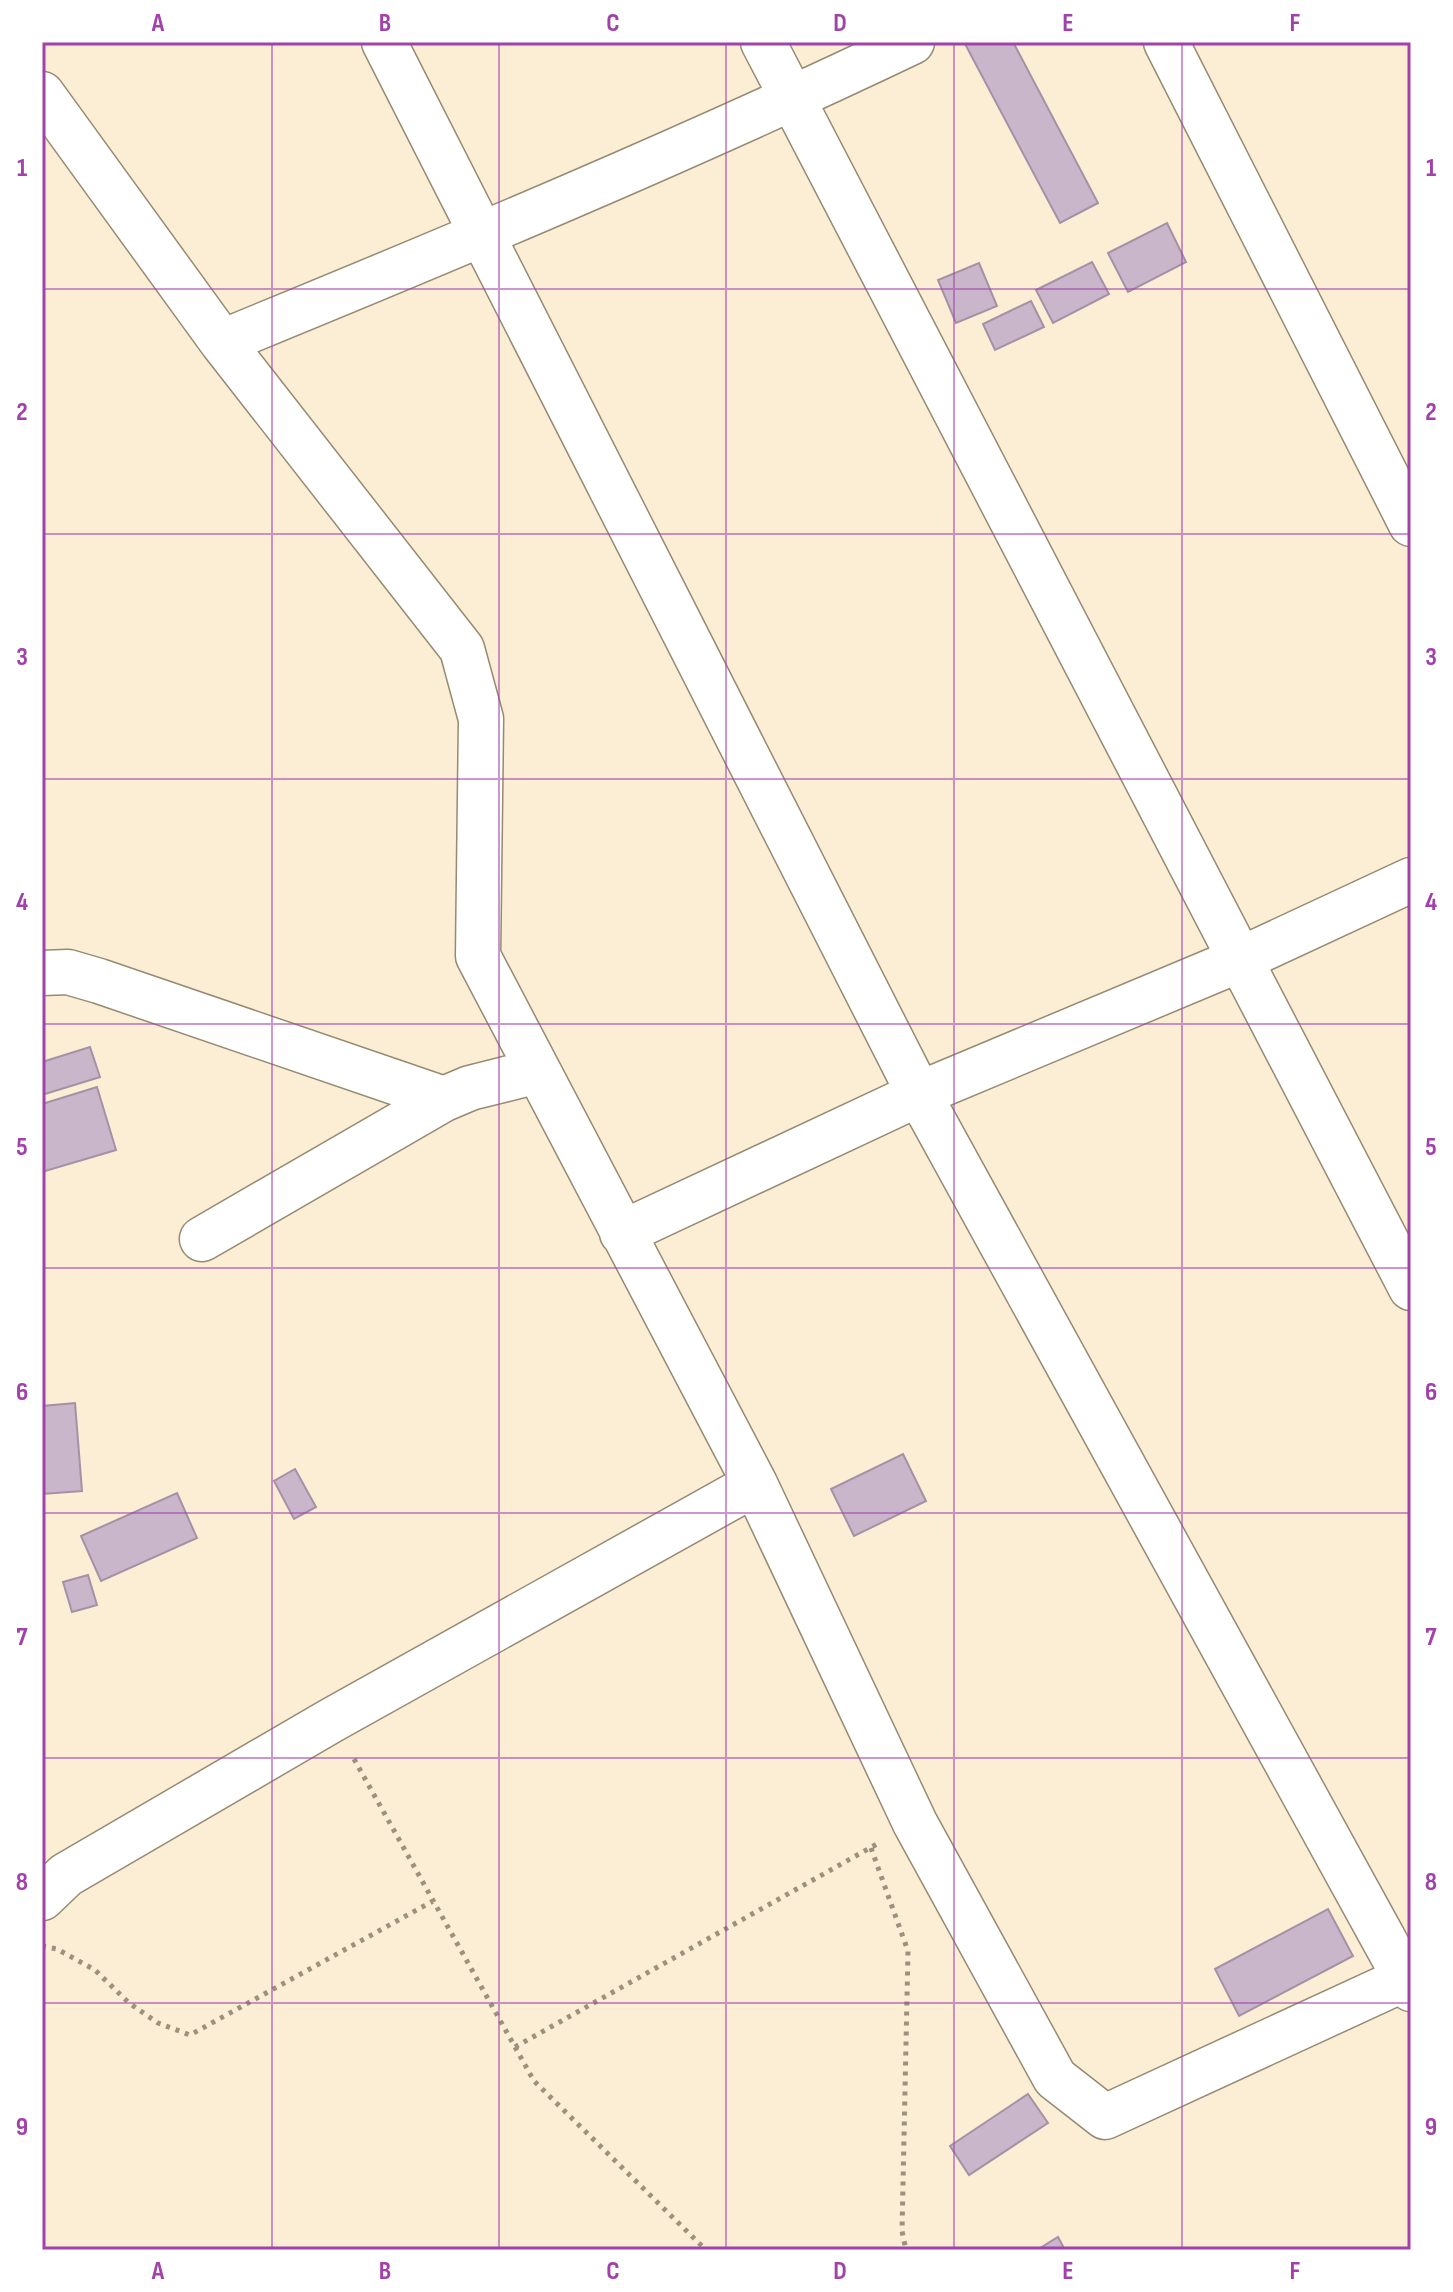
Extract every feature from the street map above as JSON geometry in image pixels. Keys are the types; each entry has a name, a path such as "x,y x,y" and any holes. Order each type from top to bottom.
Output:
{"street":[{"path":"42,94 222,342 462,649 481,719 478,956 755,1484 915,1823 1055,2078 1105,2117 1410,1981 919,1094 384,42"},
{"path":"763,42 1411,1288"},
{"path":"222,342 483,235 793,99 912,42"},
{"path":"1166,42 1411,524"},
{"path":"622,1233 919,1094 1239,960 1411,880"},
{"path":"42,973 68,972 99,981 444,1099"},
{"path":"202,1239 444,1099 470,1088 538,1071"},
{"path":"42,1898 66,1875 332,1720 755,1484"}],"path":[{"path":"332,1720 534,2081 706,2250"},
{"path":"515,2047 915,1823"},
{"path":"871,1848 908,1951 902,2231 906,2250"},
{"path":"42,1946 57,1949 95,1970 129,2003 158,2023 190,2035 433,1901"}],"building":[{"path":"964,42 1013,42 1098,203 1060,223"},
{"path":"1167,223 1186,262 1128,292 1108,253"},
{"path":"1092,262 1109,294 1053,323 1036,290"},
{"path":"979,263 997,306 956,323 938,280"},
{"path":"1031,301 1044,327 995,350 983,324"},
{"path":"90,1047 100,1077 42,1095 42,1062"},
{"path":"97,1087 116,1150 42,1172 42,1104"},
{"path":"75,1403 82,1491 42,1494 42,1406"},
{"path":"903,1454 926,1501 854,1536 831,1489"},
{"path":"295,1469 316,1507 294,1519 274,1481"},
{"path":"177,1493 197,1538 101,1581 81,1536"},
{"path":"88,1575 97,1605 72,1612 63,1582"},
{"path":"1328,1909 1353,1956 1239,2016 1215,1969"},
{"path":"1028,2094 1048,2123 969,2175 950,2146"},
{"path":"1058,2237 1065,2250 1037,2250"}]}
